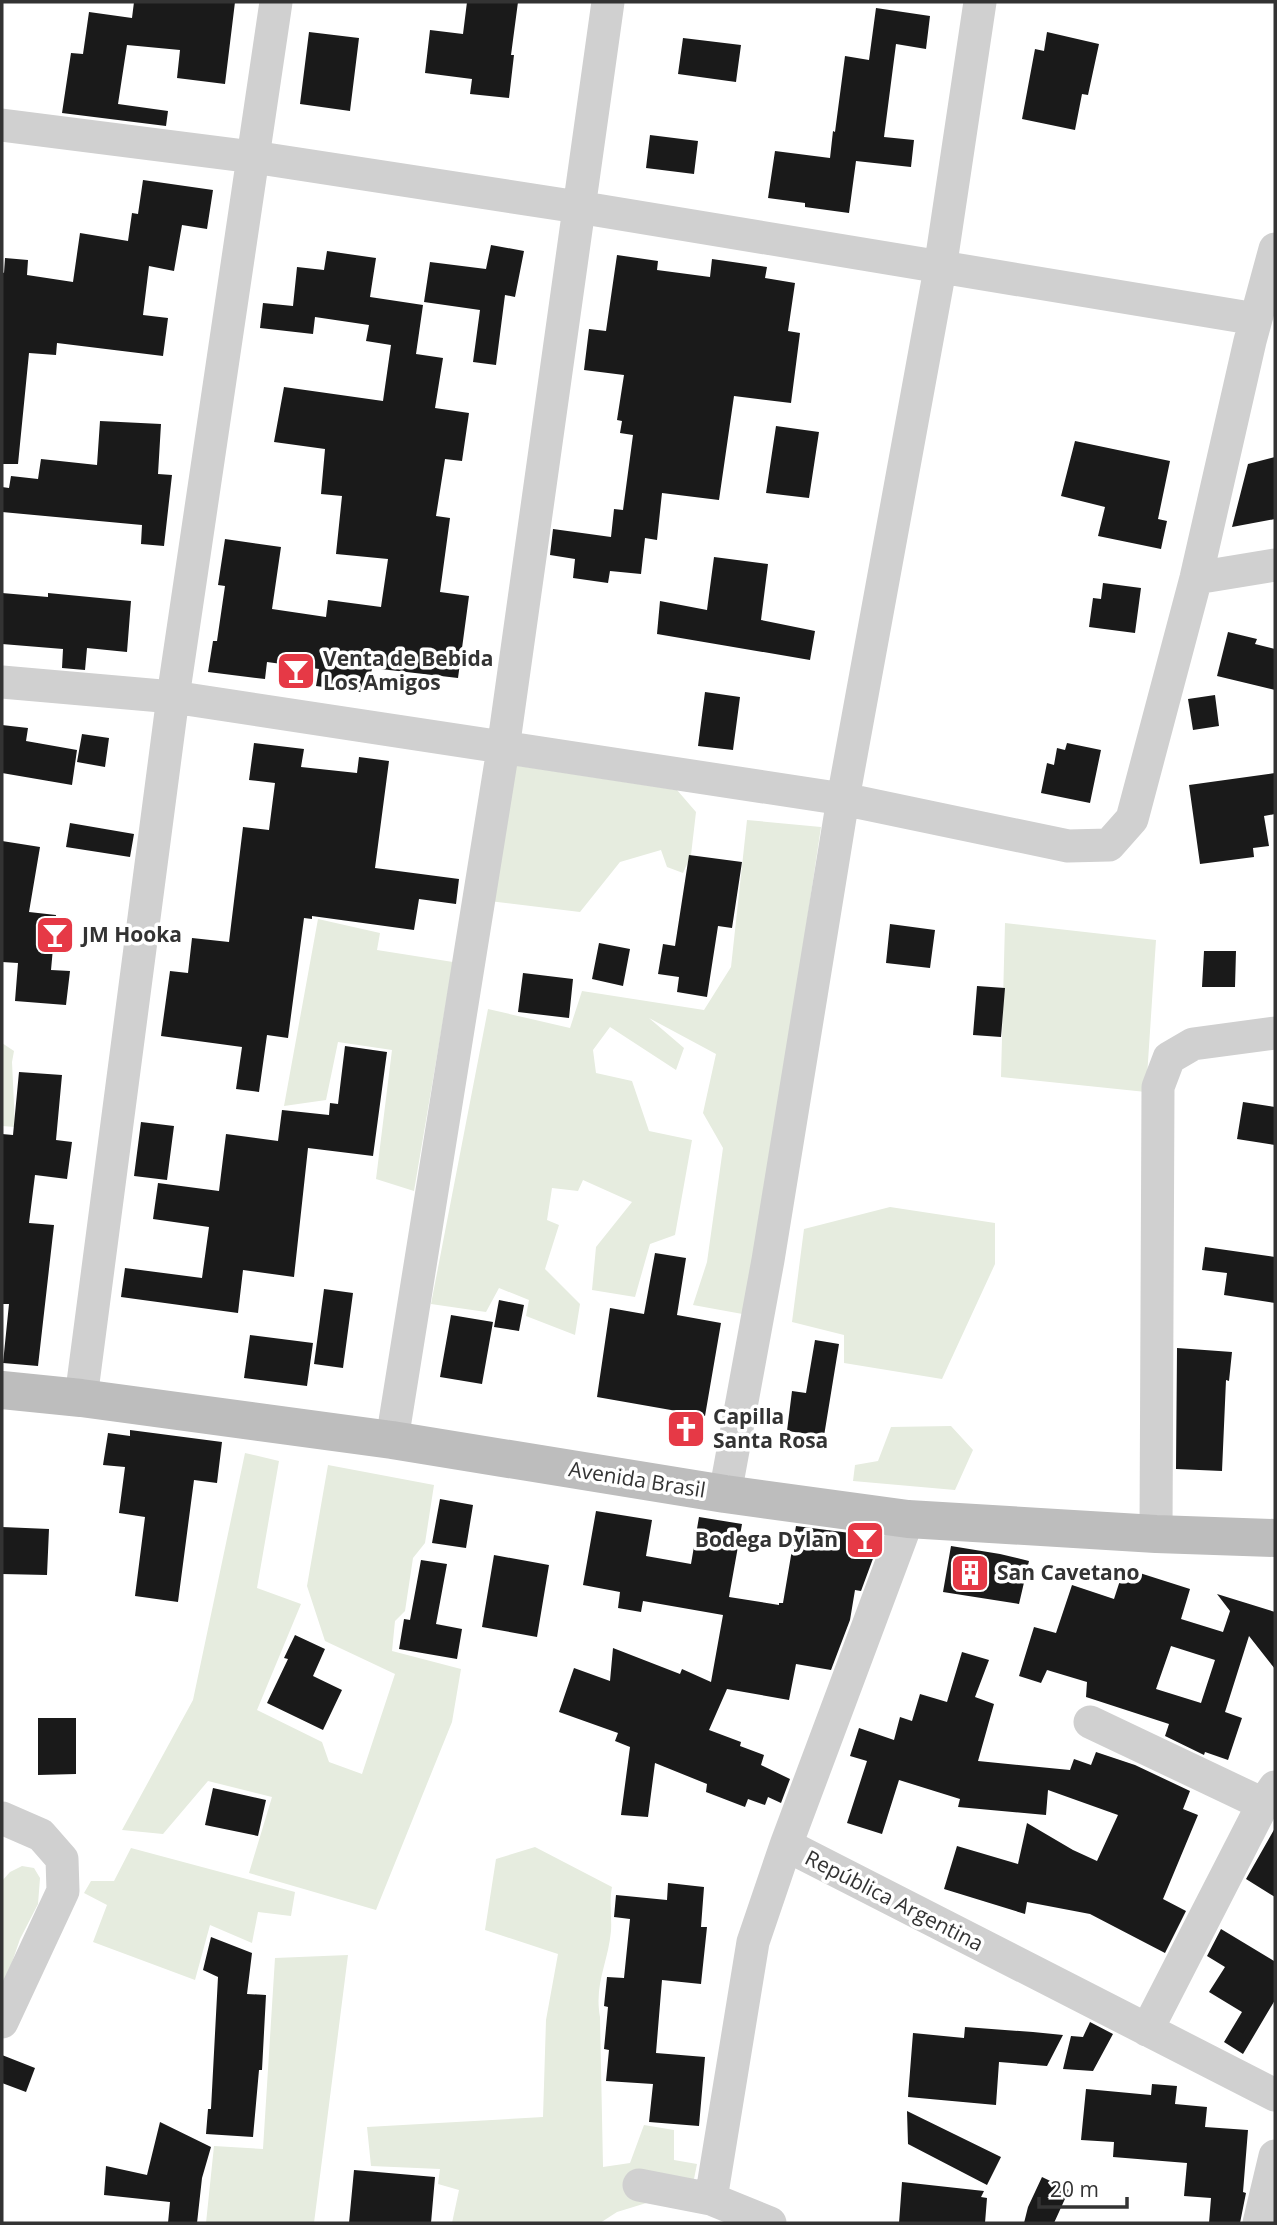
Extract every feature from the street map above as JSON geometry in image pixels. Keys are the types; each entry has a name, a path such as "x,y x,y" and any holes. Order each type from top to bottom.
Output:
{"street":[{"path":"81,1398 173,697 276,2"},
{"path":"392,1440 503,749 608,2"},
{"path":"725,1494 768,1261 843,799 940,269 980,2"},
{"path":"2,125 253,157 578,207 940,269 1256,319"},
{"path":"2,682 173,697 843,799 1068,846 1109,845 1132,819 1196,578 1256,319 1275,249"},
{"path":"1196,578 1275,565"},
{"path":"1156,1534 1158,1087 1169,1058 1193,1044 1275,1032"},
{"name":"Avenida Brasil","path":"2,1390 81,1398 392,1440 725,1494 908,1519 1156,1534 1275,1538"},
{"name":"República Argentina","path":"908,1519 786,1846 1275,2095"},
{"path":"1090,1723 1269,1796 1147,2030"},
{"path":"2,1818 41,1835 62,1859 63,1880 63,1891 2,2022"},
{"path":"711,2199 753,1942 786,1846"},
{"path":"1259,2223 1275,2156"},
{"path":"639,2185 711,2199 770,2223"}],"shaded area":[{"path":"506,764 677,790 696,812 691,855 683,873 667,867 661,850 620,862 580,912 489,901"},
{"path":"747,820 821,827 748,1315 693,1305 707,1262 723,1148 703,1113 716,1054 649,1018 684,1048 676,1070 610,1027 593,1050 596,1073 632,1081 649,1131 692,1140 675,1235 650,1244 635,1297 592,1290 596,1247 632,1202 583,1180 578,1191 552,1188 547,1220 559,1225 545,1269 580,1304 575,1335 526,1316 529,1300 499,1288 486,1312 431,1304 488,1009 570,1028 582,991 704,1010 731,967"},
{"path":"318,919 380,933 377,950 453,962 414,1191 376,1179 392,1050 338,1042 326,1100 284,1106"},
{"path":"1005,923 1156,940 1146,1092 1001,1077"},
{"path":"2,1043 14,1051 12,1062 15,1127 2,1126"},
{"path":"890,1207 995,1223 995,1264 942,1379 844,1363 844,1335 792,1322 804,1229"},
{"path":"951,1426 973,1450 955,1490 853,1481 855,1465 878,1461 891,1427"},
{"path":"245,1453 279,1461 257,1588 301,1604 257,1710 322,1742 329,1762 362,1774 395,1674 325,1641 307,1586 328,1465 434,1485 425,1543 413,1558 405,1611 395,1621 392,1651 461,1669 452,1722 376,1910 249,1873 272,1797 208,1781 163,1834 122,1830 193,1700"},
{"path":"535,1847 612,1887 611,1931 599,1994 603,2167 630,2163 644,2125 674,2130 674,2160 697,2164 692,2189 617,2212 600,2223 452,2223 459,2190 438,2184 440,2169 371,2166 367,2127 543,2117 546,2020 558,1954 485,1930 496,1859"},
{"path":"131,1848 295,1892 291,1916 258,1912 252,1943 210,1925 195,1980 93,1942 107,1905 84,1893 91,1881 114,1881"},
{"path":"22,1866 34,1868 40,1878 38,1904 20,1939 2,1992 2,1881 10,1872"},
{"path":"348,1955 314,2223 206,2223 214,2146 263,2149 275,1958"}],"building":[{"path":"134,2 235,2 225,84 177,78 180,50 127,45 118,104 168,111 166,126 62,113 71,53 83,54 89,12 132,18"},
{"path":"467,2 518,2 509,98 470,94 472,79 425,73 430,30 463,34"},
{"path":"876,8 930,16 926,49 896,44 884,137 914,140 911,167 856,161 849,213 805,207 805,203 768,198 775,151 830,158 845,56 869,60"},
{"path":"309,32 359,38 350,111 300,104"},
{"path":"1047,32 1099,44 1088,95 1082,94 1075,130 1022,119 1035,49 1044,51"},
{"path":"683,38 741,45 736,82 678,74"},
{"path":"650,135 698,141 694,174 646,168"},
{"path":"143,180 213,190 207,229 182,225 174,271 149,266 143,315 168,318 163,356 57,343 56,355 29,353 18,464 2,464 2,272 4,273 5,258 28,260 27,275 73,282 80,233 128,241 132,213 138,214"},
{"path":"491,245 524,251 515,297 505,295 496,365 473,362 480,310 424,302 430,262 486,269"},
{"path":"327,251 376,258 370,297 423,305 416,354 443,358 435,408 469,413 462,461 445,459 436,516 450,518 440,592 469,596 458,678 372,668 368,693 316,686 319,669 267,662 265,679 208,672 213,641 217,641 225,586 218,585 225,539 281,547 272,609 326,617 328,600 381,607 388,559 336,554 342,496 321,494 325,449 274,442 284,387 383,401 391,345 366,341 369,325 315,317 313,334 260,328 263,303 293,306 297,267 324,270"},
{"path":"617,255 658,261 657,270 710,277 712,259 767,267 765,278 795,283 788,331 800,333 791,403 734,396 719,500 662,493 657,540 645,538 641,574 610,571 608,583 573,578 575,559 550,555 553,529 611,537 614,509 623,510 633,435 620,433 622,421 617,420 624,375 584,370 589,329 606,331"},
{"path":"100,421 161,424 158,474 172,475 164,546 141,544 142,525 2,512 2,487 9,488 11,476 38,479 41,459 97,465"},
{"path":"776,426 819,432 809,498 766,493"},
{"path":"1075,441 1170,461 1158,519 1167,521 1161,549 1098,536 1105,507 1061,496"},
{"path":"1275,457 1275,519 1232,527 1248,464"},
{"path":"714,557 768,564 761,620 815,631 810,660 657,634 660,601 707,610"},
{"path":"1103,583 1141,588 1135,633 1089,627 1093,598 1101,599"},
{"path":"2,593 48,597 48,593 131,601 127,652 87,648 85,670 62,668 63,649 2,644"},
{"path":"1228,632 1257,639 1255,644 1275,649 1275,690 1217,676"},
{"path":"705,692 740,697 733,750 698,746"},
{"path":"1215,695 1219,726 1193,730 1188,699"},
{"path":"2,725 28,728 26,741 77,750 72,785 2,773"},
{"path":"82,734 109,738 105,767 77,762"},
{"path":"254,743 304,749 301,767 357,773 359,757 389,761 375,868 459,879 456,904 419,899 414,930 312,916 312,919 304,918 288,1038 267,1035 259,1092 236,1089 242,1047 161,1036 170,971 188,973 192,938 229,942 243,827 269,830 275,783 249,780"},
{"path":"1067,743 1101,750 1090,803 1041,793 1047,763 1054,765 1057,748 1065,750"},
{"path":"1275,773 1275,814 1264,816 1269,846 1253,848 1254,857 1200,864 1189,785"},
{"path":"70,823 134,834 130,857 66,847"},
{"path":"2,841 40,847 29,912 56,915 51,970 70,971 66,1005 15,1001 18,963 2,962"},
{"path":"689,855 742,862 732,928 718,926 707,997 677,992 679,977 658,974 663,944 675,946"},
{"path":"890,924 935,930 930,968 886,963"},
{"path":"599,943 630,949 623,986 592,979"},
{"path":"1204,951 1236,951 1235,987 1202,987"},
{"path":"523,973 573,979 569,1018 518,1012"},
{"path":"977,986 1005,988 1001,1037 973,1035"},
{"path":"345,1046 387,1052 373,1156 308,1148 294,1277 243,1270 238,1313 121,1297 125,1268 202,1278 209,1227 153,1219 158,1183 219,1191 226,1134 278,1141 282,1110 329,1115 330,1103 338,1104"},
{"path":"19,1072 62,1075 56,1140 72,1142 67,1179 35,1175 29,1223 54,1225 38,1366 3,1363 9,1304 2,1304 2,1134 13,1135"},
{"path":"1243,1102 1275,1107 1275,1145 1237,1139"},
{"path":"141,1122 174,1126 167,1180 134,1176"},
{"path":"1205,1247 1275,1257 1275,1303 1224,1295 1227,1273 1202,1270"},
{"path":"655,1253 686,1258 677,1315 721,1323 705,1416 597,1397 610,1308 644,1314"},
{"path":"324,1289 353,1293 343,1368 314,1364"},
{"path":"499,1300 524,1305 519,1331 494,1327"},
{"path":"451,1315 493,1322 482,1384 440,1377"},
{"path":"250,1335 313,1343 307,1386 244,1378"},
{"path":"815,1340 839,1344 824,1436 787,1431 792,1391 806,1393"},
{"path":"1177,1348 1232,1352 1229,1381 1226,1380 1222,1471 1176,1469"},
{"path":"130,1430 222,1442 217,1483 194,1480 178,1602 135,1596 145,1517 119,1513 125,1467 103,1465 108,1433 130,1436"},
{"path":"440,1499 473,1505 466,1548 432,1543"},
{"path":"596,1511 652,1520 646,1556 691,1564 699,1517 742,1524 729,1597 779,1605 783,1603 796,1526 881,1537 861,1591 855,1590 850,1620 831,1670 796,1664 789,1700 727,1689 709,1730 741,1742 740,1746 764,1755 761,1765 790,1779 781,1803 768,1797 765,1805 748,1799 745,1807 706,1792 707,1784 655,1763 648,1817 621,1815 630,1747 615,1741 618,1733 559,1712 574,1668 610,1681 613,1648 680,1674 682,1669 711,1682 723,1615 643,1601 641,1612 618,1608 620,1592 583,1585"},
{"path":"2,1527 49,1529 47,1575 2,1574"},
{"name":"San Cavetano","path":"951,1546 1029,1561 1019,1604 943,1592"},
{"path":"494,1555 549,1565 537,1637 482,1627"},
{"path":"421,1560 447,1564 436,1624 462,1629 457,1659 399,1649 404,1619 410,1620"},
{"path":"1124,1568 1190,1589 1181,1619 1223,1632 1230,1611 1217,1594 1275,1612 1275,1669 1249,1636 1225,1712 1242,1718 1228,1760 1205,1752 1204,1755 1165,1736 1169,1724 1086,1697 1087,1682 1047,1670 1041,1683 1019,1676 1034,1627 1056,1633 1072,1585 1114,1599","holes":["1171,1646 1215,1660 1201,1703 1156,1689"]},
{"path":"295,1635 325,1649 313,1676 342,1690 323,1730 267,1703 288,1659 284,1658"},
{"path":"962,1652 989,1660 975,1697 994,1704 978,1761 1070,1770 1074,1759 1091,1765 1096,1752 1135,1765 1190,1791 1183,1809 1198,1815 1163,1899 1186,1911 1165,1953 1090,1914 1027,1902 1025,1914 944,1889 957,1846 1018,1864 1027,1823 1097,1861 1118,1815 1048,1790 1046,1815 958,1807 960,1799 899,1780 882,1834 847,1823 867,1761 850,1756 859,1728 894,1740 900,1717 912,1721 920,1694 947,1702"},
{"path":"38,1718 76,1718 76,1774 38,1775"},
{"path":"213,1788 266,1800 258,1836 205,1825"},
{"path":"1275,1828 1275,1897 1246,1879"},
{"path":"668,1883 704,1887 701,1927 707,1927 701,1984 662,1980 656,2053 705,2057 699,2126 649,2122 653,2084 606,2081 609,2050 604,2049 608,2007 604,2006 607,1977 624,1978 630,1919 614,1917 616,1895 667,1900"},
{"path":"1221,1929 1274,1961 1275,1959 1275,2000 1243,2054 1224,2042 1242,2012 1209,1992 1225,1967 1207,1956"},
{"path":"211,1937 252,1953 247,1994 266,1995 262,2070 259,2070 253,2137 206,2134 208,2109 211,2109 218,1977 203,1970"},
{"path":"1090,2022 1113,2034 1093,2071 1063,2069 1071,2036 1083,2037"},
{"path":"965,2027 1063,2035 1047,2066 999,2062 996,2105 908,2097 913,2033 964,2038"},
{"path":"2,2055 35,2068 26,2092 2,2083"},
{"path":"1152,2084 1177,2086 1175,2104 1207,2107 1205,2127 1248,2130 1243,2192 1246,2193 1240,2223 1209,2223 1211,2198 1184,2196 1187,2163 1113,2157 1114,2142 1081,2140 1086,2089 1151,2095"},
{"path":"907,2111 1001,2157 987,2185 908,2144"},
{"path":"160,2122 211,2147 202,2178 197,2223 168,2223 170,2202 104,2195 106,2166 147,2175"},
{"path":"354,2170 435,2177 431,2223 349,2223"},
{"path":"1042,2177 1069,2190 1054,2223 1024,2223 1028,2207"},
{"path":"902,2182 984,2191 981,2197 987,2198 985,2223 899,2223"}],"place":[{"name":"Venta de Bebida Los Amigos","path":"296,671"},
{"name":"JM Hooka","path":"55,935"},
{"name":"Capilla Santa Rosa","path":"686,1429"},
{"name":"Bodega Dylan","path":"865,1540"},
{"name":"San Cavetano","path":"970,1573"}]}
